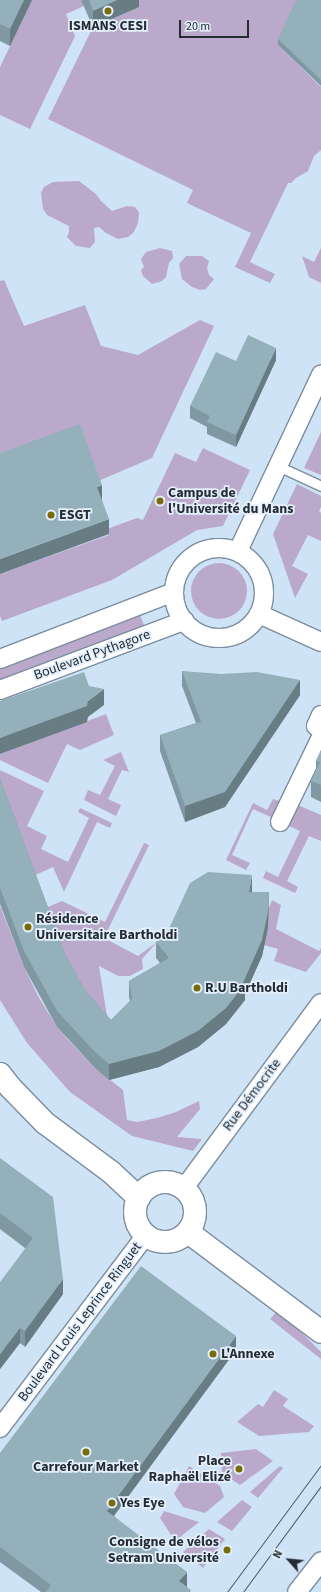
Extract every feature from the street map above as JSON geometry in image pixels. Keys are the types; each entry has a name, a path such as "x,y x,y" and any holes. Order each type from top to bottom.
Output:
{"street":[{"path":"238,551 321,374"},
{"path":"211,548 224,548 238,551 251,560 261,574 264,594 263,607 253,622 244,630 233,636 221,638 203,635 193,630 184,621 176,607 174,592 179,572 192,556 211,548"},
{"name":"Boulevard Pythagore","path":"0,659 174,592"},
{"path":"259,614 321,642"},
{"name":"Boulevard Pythagore","path":"0,690 184,621"},
{"path":"321,716 316,726 321,728"},
{"path":"280,822 321,737"},
{"name":"Rue Démocrite","path":"184,1188 321,1003"},
{"path":"0,1074 10,1087 45,1123 111,1172 139,1198"},
{"path":"163,1182 173,1183 184,1188 194,1203 196,1213 194,1223 188,1232 176,1240 163,1242 154,1240 146,1235 137,1221 136,1205 139,1198 150,1187 163,1182"},
{"path":"188,1232 321,1332"},
{"name":"Boulevard Louis Leprince Ringuet","path":"0,1428 146,1235"},
{"path":"297,1592 321,1561"}],"lane":[{"path":"278,466 321,486"}],"shaded area":[{"path":"32,0 81,0 84,6 66,14 75,36 30,129 0,115 0,67"},
{"path":"136,0 299,0 278,45 321,87 321,150 314,156 308,171 296,178 291,183 288,183 250,262 275,274 270,283 235,267 251,233 187,203 193,190 48,119 93,27 139,7"},
{"path":"79,181 96,194 112,211 127,206 135,207 139,212 138,223 134,232 128,237 118,239 106,233 99,227 94,228 95,242 90,248 76,246 67,237 69,226 47,215 43,209 41,193 44,187 53,182"},
{"path":"160,248 172,251 173,258 169,263 166,277 162,281 152,284 143,276 141,270 144,267 141,259 146,252"},
{"path":"321,248 321,283 309,277 302,256 314,262"},
{"path":"186,256 202,256 209,261 207,268 209,275 214,279 206,289 200,290 192,287 182,279 179,264"},
{"path":"4,280 24,326 85,305 101,346 138,355 200,320 214,326 152,458 96,482 0,469 0,281"},
{"path":"321,432 321,475 304,468"},
{"path":"203,448 250,470 223,526 197,530 112,580 2,621 0,616 0,574 109,535 107,529 137,518 143,520 175,453 196,462"},
{"path":"297,484 321,496 321,507 319,511 321,513 321,541 308,535 292,566 308,574 295,598 273,534"},
{"path":"219,563 230,565 239,571 245,580 247,591 245,602 239,611 230,617 219,619 208,617 199,611 193,602 191,591 193,580 199,571 208,565"},
{"path":"140,615 145,628 0,682 0,667"},
{"path":"106,714 114,735 80,750 67,744 48,783 0,760 0,754"},
{"path":"121,752 129,772 122,770 108,799 121,805 116,816 84,800 88,790 100,795 115,766 103,760"},
{"path":"0,770 44,791 27,826 47,836 41,849 68,862 89,818 78,812 80,808 112,823 110,828 97,822 64,892 53,867 31,877 0,794"},
{"path":"273,799 282,802 273,818 253,809 232,855 250,863 246,870 226,860 253,803 267,810"},
{"path":"298,805 321,815 321,841 309,836 287,881 298,887 295,893 263,878 266,871 278,877 300,831 289,826"},
{"path":"144,843 149,845 104,938 138,956 157,942 142,959 143,969 130,976 118,976 99,966 110,1035 92,1013 43,909 62,901 105,922"},
{"path":"272,900 281,905 276,929 319,951 321,948 321,953 306,972 274,961 278,949 264,945 268,928 269,908"},
{"path":"0,906 24,967 38,996 57,1027 70,1042 94,1067 123,1090 127,1120 137,1122 157,1118 176,1112 199,1101 200,1109 177,1137 202,1139 193,1151 132,1136 70,1092 27,1043 0,1000"},
{"path":"277,1311 288,1319 321,1352 321,1359 270,1319"},
{"path":"274,1390 288,1399 283,1406 314,1426 309,1432 259,1436 237,1422 258,1404 263,1407"},
{"path":"256,1449 273,1461 240,1485 222,1473 221,1453"},
{"path":"189,1466 220,1486 224,1497 205,1513 183,1507 174,1494"},
{"path":"280,1466 283,1468 258,1498 250,1492"},
{"path":"242,1500 252,1507 232,1531 217,1522"},
{"path":"164,1511 199,1522 175,1541 160,1518"},
{"path":"209,1529 225,1539 203,1568 183,1552"}],"building":[{"path":"0,0 24,0 10,29 0,24"},
{"path":"89,0 117,0 93,11"},
{"path":"296,0 321,0 321,80 278,39"},
{"path":"248,335 276,348 236,435 207,422 210,416 190,406 216,352 236,361"},
{"name":"ESGT","path":"80,424 102,485 97,487 109,519 0,559 0,453"},
{"path":"182,671 221,674 257,672 300,680 225,792 185,806 160,735 201,722"},
{"path":"84,672 89,686 104,689 88,701 87,706 0,738 0,701"},
{"path":"321,750 321,785 311,781 320,762 316,761"},
{"path":"0,778 66,956 85,990 111,1020 132,999 129,981 169,958 156,942 167,933 190,883 208,872 252,875 249,892 269,892 268,912 262,940 243,983 245,984 226,1008 198,1031 159,1051 109,1064 94,1051 57,1011 24,951 0,888"},
{"path":"0,1158 53,1197 63,1279 25,1331 20,1328 0,1354 0,1282 33,1238 0,1213"},
{"name":"Carrefour Market","path":"141,1266 236,1336 107,1511 187,1572 179,1581 191,1590 189,1592 46,1592 51,1585 0,1547 0,1453"}],"tram line":[{"path":"227,1592 321,1465"},
{"path":"243,1592 321,1486"}],"place":[{"name":"ISMANS CESI","path":"108,11"},
{"name":"Campus de l'Université du Mans","path":"160,501"},
{"name":"ESGT","path":"51,515"},
{"name":"Résidence Universitaire Bartholdi","path":"28,927"},
{"name":"R.U Bartholdi","path":"197,988"},
{"name":"L'Annexe","path":"213,1354"},
{"name":"Carrefour Market","path":"86,1452"},
{"name":"Place Raphaël Elizé","path":"239,1469"},
{"name":"Yes Eye","path":"112,1503"},
{"name":"Consigne de vélos Setram Université","path":"227,1550"}]}
